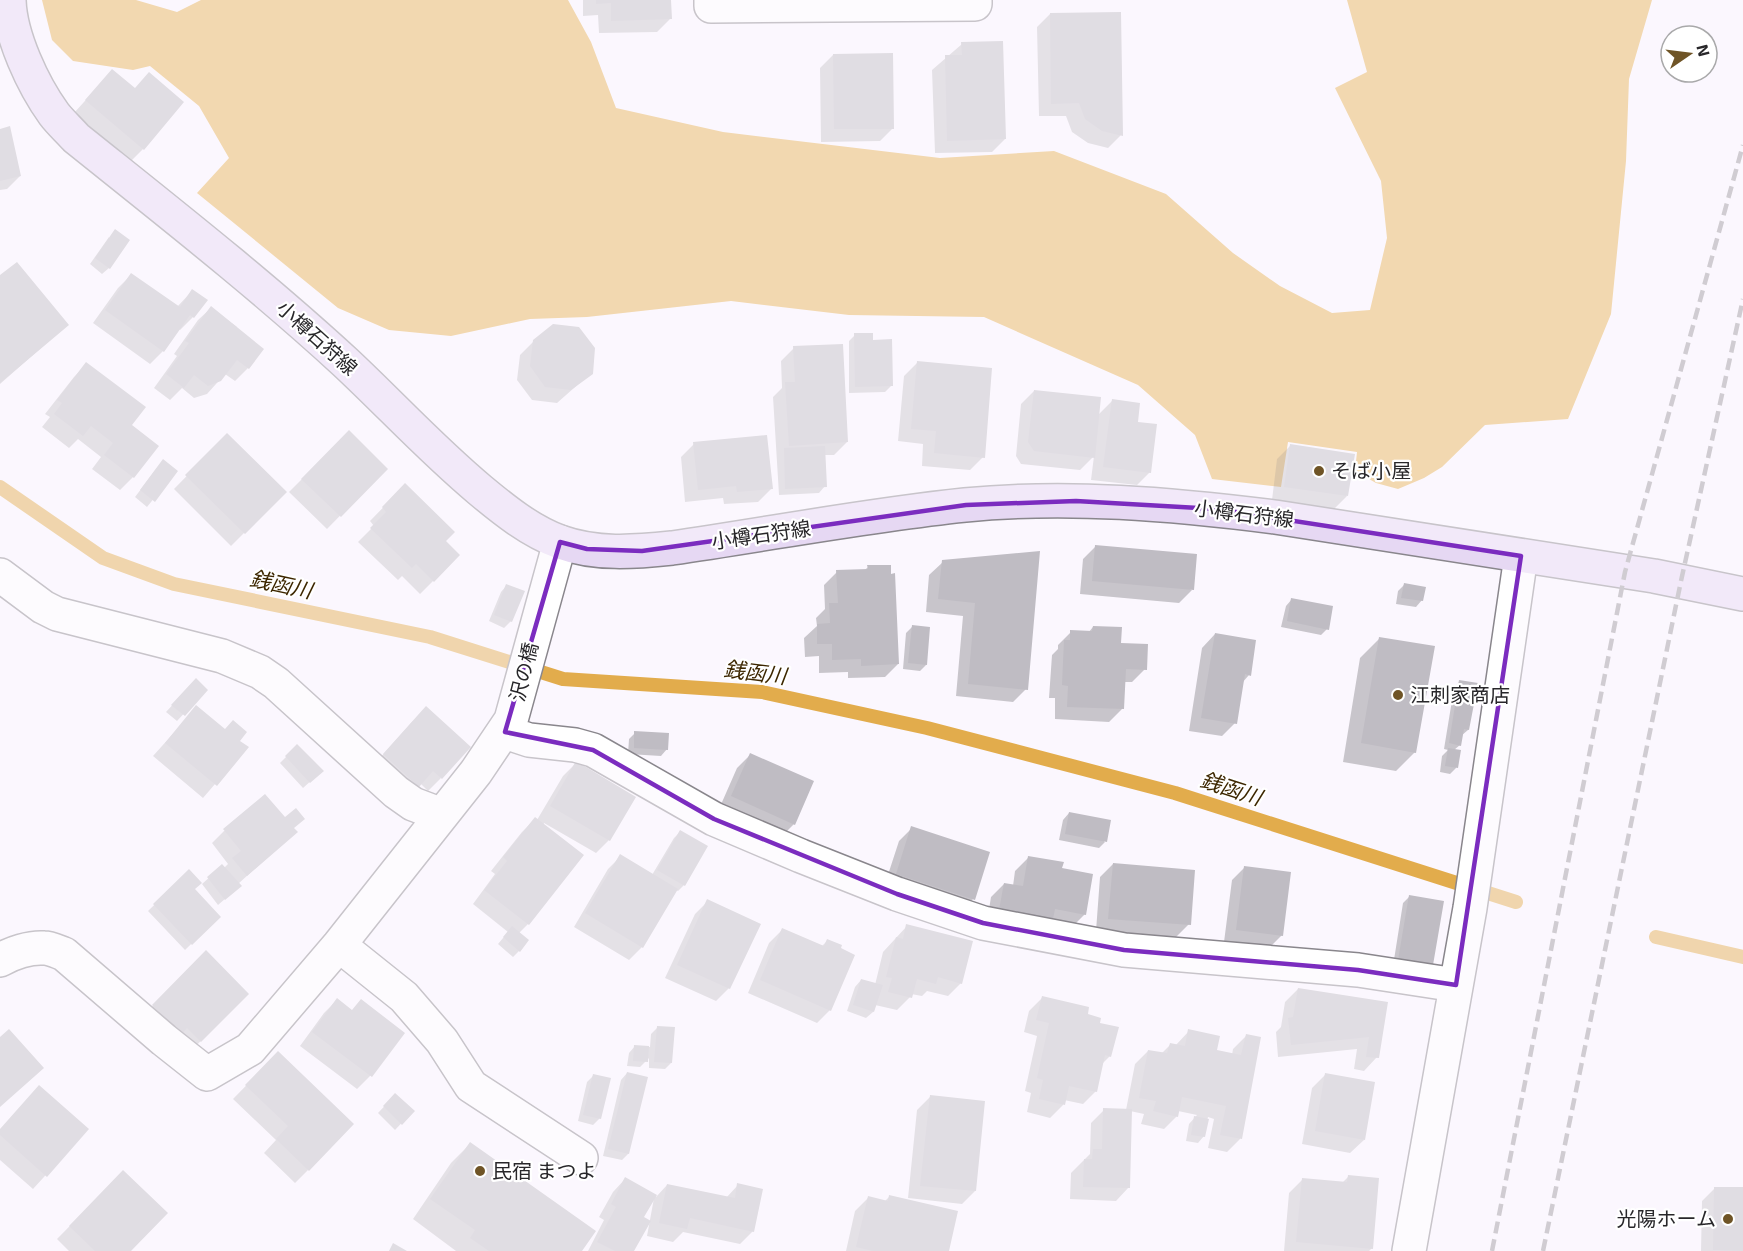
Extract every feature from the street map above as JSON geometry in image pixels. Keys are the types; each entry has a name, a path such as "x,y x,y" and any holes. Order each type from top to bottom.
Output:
{"main road":[{"name":"小樽石狩線","path":"9,0 9,9 20,49 34,81 54,113 76,138 267,292 494,502 530,528 560,542 611,552 652,550 966,505 1076,501 1216,509 1263,515 1645,575 1743,594"}],"street":[{"path":"711,0 711,6 975,4 975,0"},
{"name":"沢の橋","path":"508,726 560,542"},
{"path":"1409,1251 1470,908 1521,556"},
{"path":"0,575 43,607 57,614 222,656 260,672 276,683 396,792 412,804 442,815"},
{"path":"0,960 19,952 45,948 64,954 207,1074 250,1049 339,945 442,815 508,726 529,740 575,745 593,750 714,819 897,894 983,923 1124,950 1358,970 1456,985"},
{"path":"339,945 404,997 442,1041 471,1086 580,1158"}],"highlighted area":[{"path":"1076,501 1216,509 1521,556 1456,985 1358,970 1124,950 983,923 897,894 714,819 593,750 505,732 560,542 587,549 642,551 966,505"}],"shaded area":[{"path":"42,0 136,0 177,12 201,0 568,0 591,42 616,108 723,132 940,158 1054,151 1166,194 1233,253 1280,286 1332,313 1370,310 1387,238 1381,181 1335,88 1367,72 1347,0 1652,0 1629,79 1626,161 1611,314 1568,419 1485,425 1442,467 1398,489 1376,483 1355,471 1357,452 1288,442 1281,487 1212,479 1195,435 1138,385 984,317 849,315 731,301 587,317 530,319 451,336 389,330 338,308 197,193 229,158 199,106 150,66 133,70 73,61 52,40"}],"building":[{"path":"596,0 671,0 672,19 611,21 611,3 596,4"},
{"path":"1121,12 1123,136 1102,131 1085,119 1079,103 1051,104 1050,13"},
{"path":"1003,41 1006,139 947,141 945,55 962,55 961,42"},
{"path":"893,53 894,129 834,129 833,54"},
{"path":"112,69 135,88 149,72 184,102 144,150 85,100"},
{"path":"10,126 21,176 0,181 0,129"},
{"path":"115,229 130,240 110,269 95,258"},
{"path":"17,262 69,325 0,383 0,275"},
{"path":"131,273 180,307 192,289 208,300 194,318 190,315 164,352 105,310"},
{"path":"211,306 264,349 249,369 237,360 221,381 208,386 194,375 184,388 166,374 189,343 185,341"},
{"path":"553,324 579,327 595,348 593,374 571,390 545,387 530,366 533,340"},
{"path":"854,333 873,333 873,340 892,339 893,386 855,387"},
{"path":"843,344 848,442 789,446 785,382 795,382 793,346"},
{"path":"917,361 992,368 985,458 934,453 936,431 911,429"},
{"path":"86,362 146,407 132,425 159,446 134,478 104,455 113,443 91,426 83,436 54,414 62,403 57,400"},
{"path":"1034,390 1101,397 1095,458 1034,451 1028,442"},
{"path":"1112,399 1140,403 1138,422 1157,424 1151,473 1103,467"},
{"path":"349,430 388,469 341,517 301,479"},
{"path":"227,433 287,492 245,534 185,475"},
{"path":"767,435 773,489 737,492 736,486 698,490 693,442"},
{"name":"そば小屋","path":"1290,444 1355,454 1348,496 1284,487"},
{"path":"825,446 827,487 785,489 784,448"},
{"path":"163,459 178,471 155,502 140,490"},
{"path":"405,483 455,532 446,541 460,555 434,582 416,564 412,568 370,528 386,512 382,507"},
{"path":"1095,545 1197,554 1194,590 1092,581"},
{"path":"1040,551 1028,690 968,684 975,603 938,599 942,560"},
{"path":"867,565 891,565 891,574 895,573 899,664 861,666 861,659 832,660 832,644 817,644 817,624 830,623 829,603 838,603 836,570 868,569"},
{"path":"1404,583 1426,587 1423,601 1401,598"},
{"path":"506,584 525,591 512,622 494,615"},
{"path":"1291,598 1333,606 1329,630 1287,621"},
{"path":"912,625 930,627 927,665 908,663"},
{"path":"1093,626 1122,627 1121,643 1148,644 1147,670 1126,669 1124,709 1067,707 1068,686 1062,685 1064,640 1070,640 1070,630 1092,631"},
{"path":"1215,633 1256,640 1251,676 1245,674 1237,724 1201,718"},
{"name":"江刺家商店","path":"1379,637 1435,646 1416,753 1361,743"},
{"path":"196,678 208,690 185,716 171,705"},
{"path":"1459,680 1478,683 1469,730 1464,729 1461,746 1449,743"},
{"path":"196,705 225,729 233,720 247,732 240,741 249,747 217,786 165,743"},
{"path":"426,706 471,747 442,779 433,771 419,787 383,754"},
{"path":"634,731 669,733 668,750 634,748"},
{"path":"297,744 324,771 310,783 285,756"},
{"path":"1448,748 1461,750 1458,768 1445,766"},
{"path":"750,753 814,781 795,825 731,796"},
{"path":"576,761 636,797 610,841 550,806"},
{"path":"265,794 285,817 296,808 305,819 294,828 298,832 247,876 232,858 241,851 223,829"},
{"path":"1069,812 1111,820 1107,842 1065,834"},
{"path":"535,817 584,855 529,925 484,890 507,861 503,857"},
{"path":"911,826 990,852 975,900 896,874"},
{"path":"680,830 708,846 685,886 657,870"},
{"path":"620,854 678,889 643,948 585,913"},
{"path":"1028,856 1064,862 1062,868 1093,874 1086,915 1055,909 1053,919 999,910 1004,883 1023,886"},
{"path":"1113,863 1195,870 1191,925 1108,919"},
{"path":"222,864 242,886 225,900 207,877"},
{"path":"1244,866 1291,872 1283,936 1236,930"},
{"path":"189,869 202,883 195,889 221,917 192,945 153,904"},
{"path":"1409,895 1444,901 1433,965 1398,960"},
{"path":"707,899 761,924 730,989 677,965"},
{"path":"906,924 973,941 962,984 938,977 936,984 917,979 912,998 888,992 892,978 886,977 896,937 903,939"},
{"path":"512,926 529,940 520,952 503,937"},
{"path":"782,928 824,946 827,939 842,945 841,948 855,955 831,1011 760,980"},
{"path":"206,950 249,994 201,1042 187,1028 181,1035 152,1005"},
{"path":"861,979 883,985 874,1012 853,1005"},
{"path":"1298,988 1388,1002 1379,1058 1366,1057 1369,1037 1291,1045 1288,1018 1293,1017"},
{"path":"1042,996 1089,1007 1088,1014 1101,1018 1100,1023 1119,1027 1111,1057 1105,1055 1097,1092 1069,1086 1065,1105 1039,1099 1043,1080 1037,1078 1049,1023 1036,1020"},
{"path":"337,998 352,1010 361,999 405,1033 372,1077 312,1032"},
{"path":"657,1026 675,1027 672,1063 654,1062"},
{"path":"9,1029 44,1068 0,1107 0,1037"},
{"path":"1188,1029 1220,1036 1217,1050 1241,1055 1246,1034 1261,1037 1242,1139 1220,1135 1226,1106 1182,1097 1178,1117 1153,1111 1156,1101 1139,1098 1148,1050 1167,1053 1170,1043 1185,1046"},
{"path":"634,1045 649,1046 648,1062 633,1061"},
{"path":"278,1051 354,1124 309,1171 276,1139 288,1126 245,1085"},
{"path":"627,1072 648,1077 629,1154 608,1149"},
{"path":"1325,1073 1375,1082 1365,1140 1315,1131"},
{"path":"593,1074 611,1078 601,1119 583,1115"},
{"path":"39,1085 89,1129 47,1177 0,1135 0,1129"},
{"path":"395,1093 415,1111 402,1125 383,1106"},
{"path":"930,1095 985,1101 976,1191 920,1186"},
{"path":"1103,1108 1132,1109 1130,1188 1083,1187 1084,1159 1092,1159 1093,1149 1102,1149"},
{"path":"1194,1116 1209,1119 1205,1137 1191,1135"},
{"name":"民宿 まつよ","path":"470,1142 596,1231 582,1251 489,1251 470,1238 475,1230 430,1199"},
{"path":"123,1170 168,1213 131,1251 95,1251 69,1226"},
{"path":"1348,1175 1379,1178 1373,1249 1296,1242 1302,1178 1347,1182"},
{"path":"625,1177 657,1195 644,1217 651,1221 634,1251 615,1251 597,1242 616,1207 611,1204"},
{"path":"737,1183 763,1189 754,1232 690,1218 687,1229 659,1223 667,1184 735,1198"},
{"name":"光陽ホーム","path":"1714,1187 1743,1187 1743,1251 1713,1250"},
{"path":"889,1195 958,1211 949,1251 873,1251 856,1247 868,1196 888,1201"},
{"path":"393,1243 407,1251 389,1251"}],"waterway":[{"name":"銭函川","path":"0,487 103,558 174,584 430,637 563,679 762,692 927,728 1175,793 1516,902"},
{"name":"銭函川","path":"1656,937 1743,957"}],"railway":[{"path":"1492,1251 1625,572 1743,145"},
{"path":"1543,1251 1681,581 1743,299"}],"place":[{"name":"そば小屋","path":"1319,471"},
{"name":"江刺家商店","path":"1398,695"},
{"name":"民宿 まつよ","path":"480,1171"},
{"name":"光陽ホーム","path":"1728,1219"}]}
